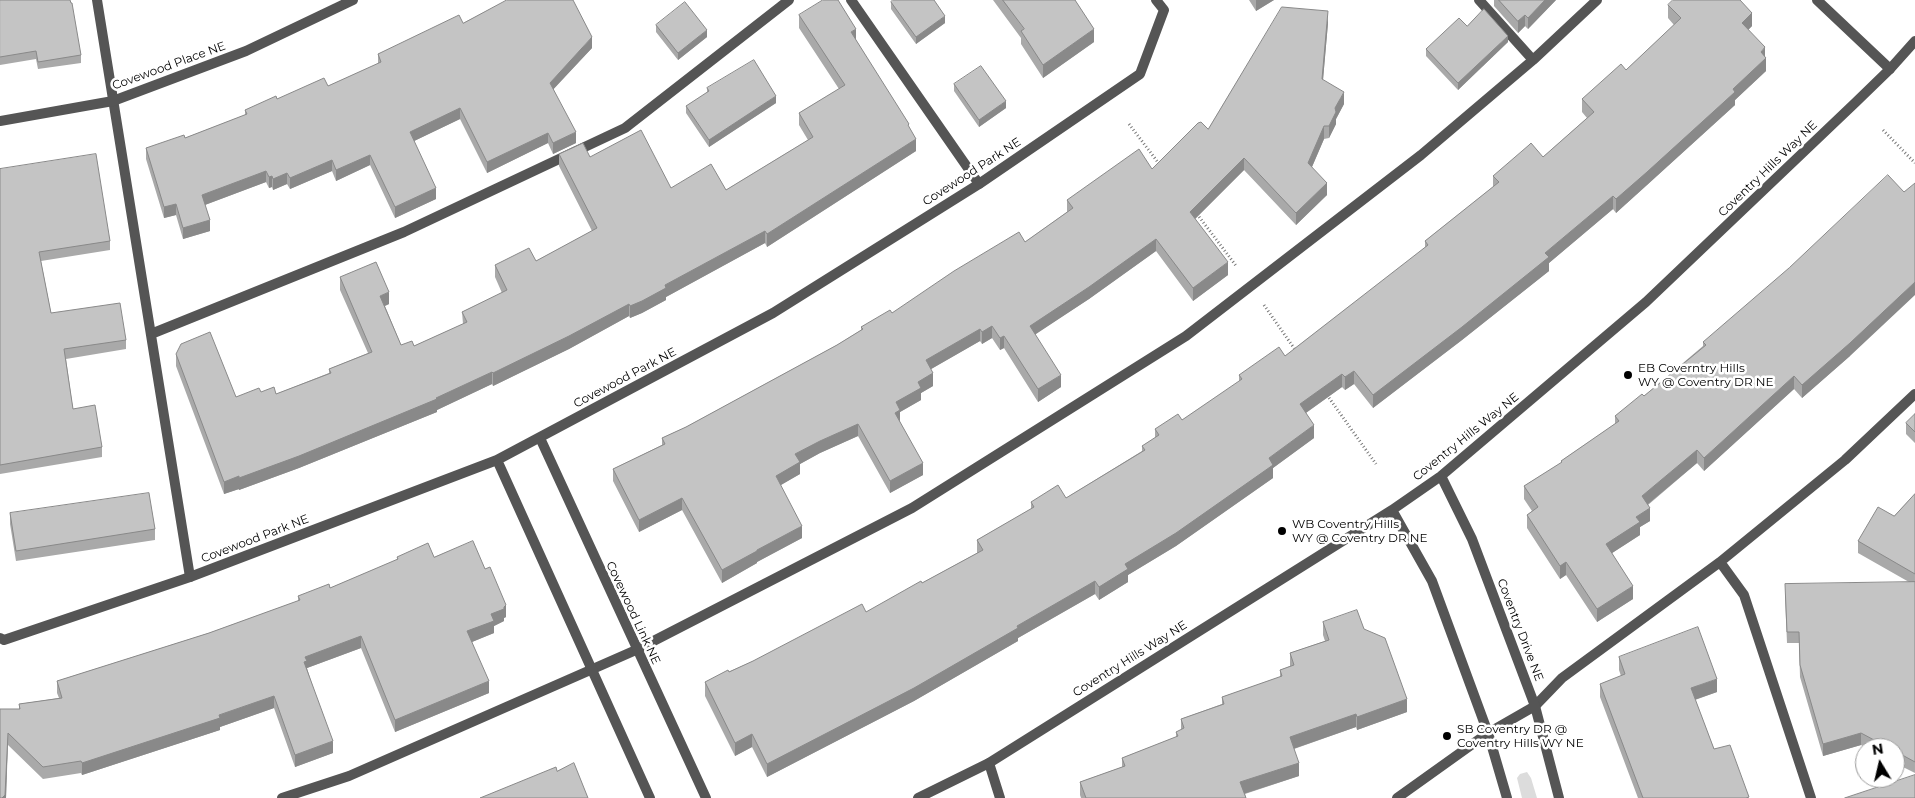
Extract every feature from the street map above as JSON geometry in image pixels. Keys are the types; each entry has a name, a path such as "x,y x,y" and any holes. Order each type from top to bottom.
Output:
{"street":[{"path":"96,0 190,577"},
{"name":"Covewood Place NE","path":"0,121 113,101 246,51 338,4 354,0"},
{"path":"151,334 404,232 625,128 789,0"},
{"path":"851,0 979,184"},
{"name":"Covewood Park NE","path":"0,638 4,640 190,577 497,460 773,313 979,184 1140,74 1164,10 1156,0"},
{"path":"1479,0 1533,60"},
{"path":"282,798 349,776 636,650 912,508 1186,336 1421,155 1533,60 1597,0"},
{"path":"1817,0 1890,69"},
{"name":"Coventry Hills Way NE","path":"918,798 989,763 1392,510 1441,476 1646,302 1890,69 1915,41"},
{"path":"1398,798 1488,733 1535,706 1562,678 1720,562 1845,460 1915,394"},
{"name":"Covewood Link NE","path":"540,438 636,650 706,798"},
{"path":"497,460 650,798"},
{"name":"Coventry Drive NE","path":"1441,476 1472,539 1535,706 1559,798"},
{"path":"1392,510 1432,581 1488,733 1507,798"},
{"path":"1720,562 1744,595 1811,798"},
{"path":"989,763 1000,798"}],"path":[{"path":"1129,124 1164,170"},
{"path":"1883,130 1915,163"},
{"path":"1193,208 1302,359"},
{"path":"1325,391 1376,464"}],"shaded area":[{"path":"1527,772 1531,778 1537,798 1522,798 1517,778 1520,774"}],"building":[{"path":"0,0 70,0 81,55 38,62 36,51 0,57"},
{"path":"507,0 573,0 592,37 550,83 576,132 553,143 548,133 487,162 460,108 410,132 436,188 395,207 370,155 336,170 332,160 290,178 287,173 273,179 272,176 269,177 266,171 202,195 210,220 183,228 176,204 164,207 146,148 184,135 185,138 247,114 245,110 276,96 277,99 324,78 328,86 381,62 378,54 459,15 463,23"},
{"path":"823,0 838,0 856,29 851,32 909,124 916,139 767,234 765,231 665,285 666,288 642,301 630,306 629,304 569,336 437,399 299,456 224,482 176,354 181,344 210,332 236,397 259,388 261,392 274,387 276,394 331,373 329,369 372,352 340,277 376,262 389,292 380,296 401,345 412,341 414,346 467,322 462,312 507,290 495,265 529,248 536,261 597,228 559,154 583,143 590,157 641,130 671,188 711,164 726,190 813,137 799,113 845,85 799,15"},
{"path":"893,0 934,0 945,16 916,37 891,2"},
{"path":"1003,0 1075,0 1094,29 1043,65 1021,31 1024,29"},
{"path":"1499,0 1545,0 1528,18 1525,15 1518,21"},
{"path":"1673,0 1740,0 1752,13 1742,23 1765,47 1761,52 1766,58 1733,89 1735,92 1647,172 1616,199 1613,196 1545,253 1549,257 1462,327 1373,395 1354,371 1345,377 1342,374 1300,404 1314,425 1269,458 1273,465 1176,533 1125,564 1128,569 1099,587 1095,581 914,688 767,764 752,734 735,743 705,682 728,670 729,672 753,661 862,604 866,612 921,581 922,583 983,550 977,540 1034,507 1031,502 1058,485 1066,498 1145,450 1142,446 1159,435 1155,429 1178,414 1182,420 1242,379 1239,375 1279,347 1285,356 1428,245 1425,241 1499,182 1493,176 1531,143 1543,157 1594,112 1582,99 1621,64 1626,70 1681,18 1668,5"},
{"path":"685,2 707,30 678,53 656,25"},
{"path":"1282,7 1328,11 1322,79 1344,92 1335,108 1336,112 1329,126 1324,126 1308,163 1327,183 1296,213 1244,158 1190,212 1228,262 1193,288 1156,239 1030,326 1061,375 1038,389 1004,336 1000,338 992,326 982,332 980,329 926,360 933,373 918,382 921,388 896,402 900,410 895,413 923,463 890,481 858,424 795,454 800,462 776,476 802,526 722,570 682,498 639,520 613,469 665,444 662,438 686,427 837,345 863,329 861,327 890,310 892,313 954,271 1019,232 1025,242 1073,208 1067,200 1139,149 1152,169 1198,123 1201,122 1208,129"},
{"path":"1484,9 1508,36 1458,83 1426,49 1459,18 1467,26"},
{"path":"754,60 776,96 709,140 686,106 709,91 707,88"},
{"path":"981,66 1006,101 979,120 954,84"},
{"path":"96,154 110,241 39,252 51,313 120,303 126,340 64,349 73,409 95,405 102,447 0,465 0,169"},
{"path":"1888,175 1904,192 1915,183 1915,282 1802,385 1794,376 1704,458 1697,450 1642,496 1650,508 1636,517 1640,522 1606,544 1633,586 1597,609 1566,562 1560,566 1527,515 1538,507 1524,486 1562,462 1619,421 1615,416 1642,394 1644,396 1706,345 1703,342 1789,268"},
{"path":"1915,414 1915,432 1906,423"},
{"path":"149,493 155,529 16,551 10,513"},
{"path":"1915,494 1915,574 1858,541 1878,507 1894,516"},
{"path":"473,541 485,569 490,567 506,605 504,609 491,614 494,621 467,631 489,681 395,720 361,636 305,657 307,661 304,662 333,741 295,755 274,696 219,715 220,718 82,763 81,761 43,767 8,733 5,795 0,798 0,709 20,709 19,704 62,698 57,681 209,633 300,600 298,596 329,584 330,588 398,559 397,557 428,543 434,557"},
{"path":"1915,582 1915,762 1905,756 1905,738 1870,738 1861,733 1823,744 1800,665 1799,632 1787,632 1785,584"},
{"path":"1357,610 1364,629 1385,638 1407,699 1357,717 1356,714 1290,737 1299,763 1240,782 1246,798 1086,798 1080,782 1125,766 1122,758 1178,736 1176,732 1184,728 1181,719 1224,704 1222,697 1282,676 1280,670 1294,665 1290,653 1329,640 1323,622"},
{"path":"1698,627 1717,679 1691,688 1714,749 1730,745 1749,797 1643,798 1600,684 1625,674 1619,657"},
{"path":"574,763 588,798 480,798 556,767 557,771"},
{"path":"1915,775 1915,798 1845,798 1875,788 1905,788 1905,778"}],"place":[{"name":"EB Coverntry Hills WY @ Coventry DR NE","path":"1628,375"},
{"name":"WB Coventry Hills WY @ Coventry DR NE","path":"1282,531"},
{"name":"SB Coventry DR @ Coventry Hills WY NE","path":"1447,736"}]}
